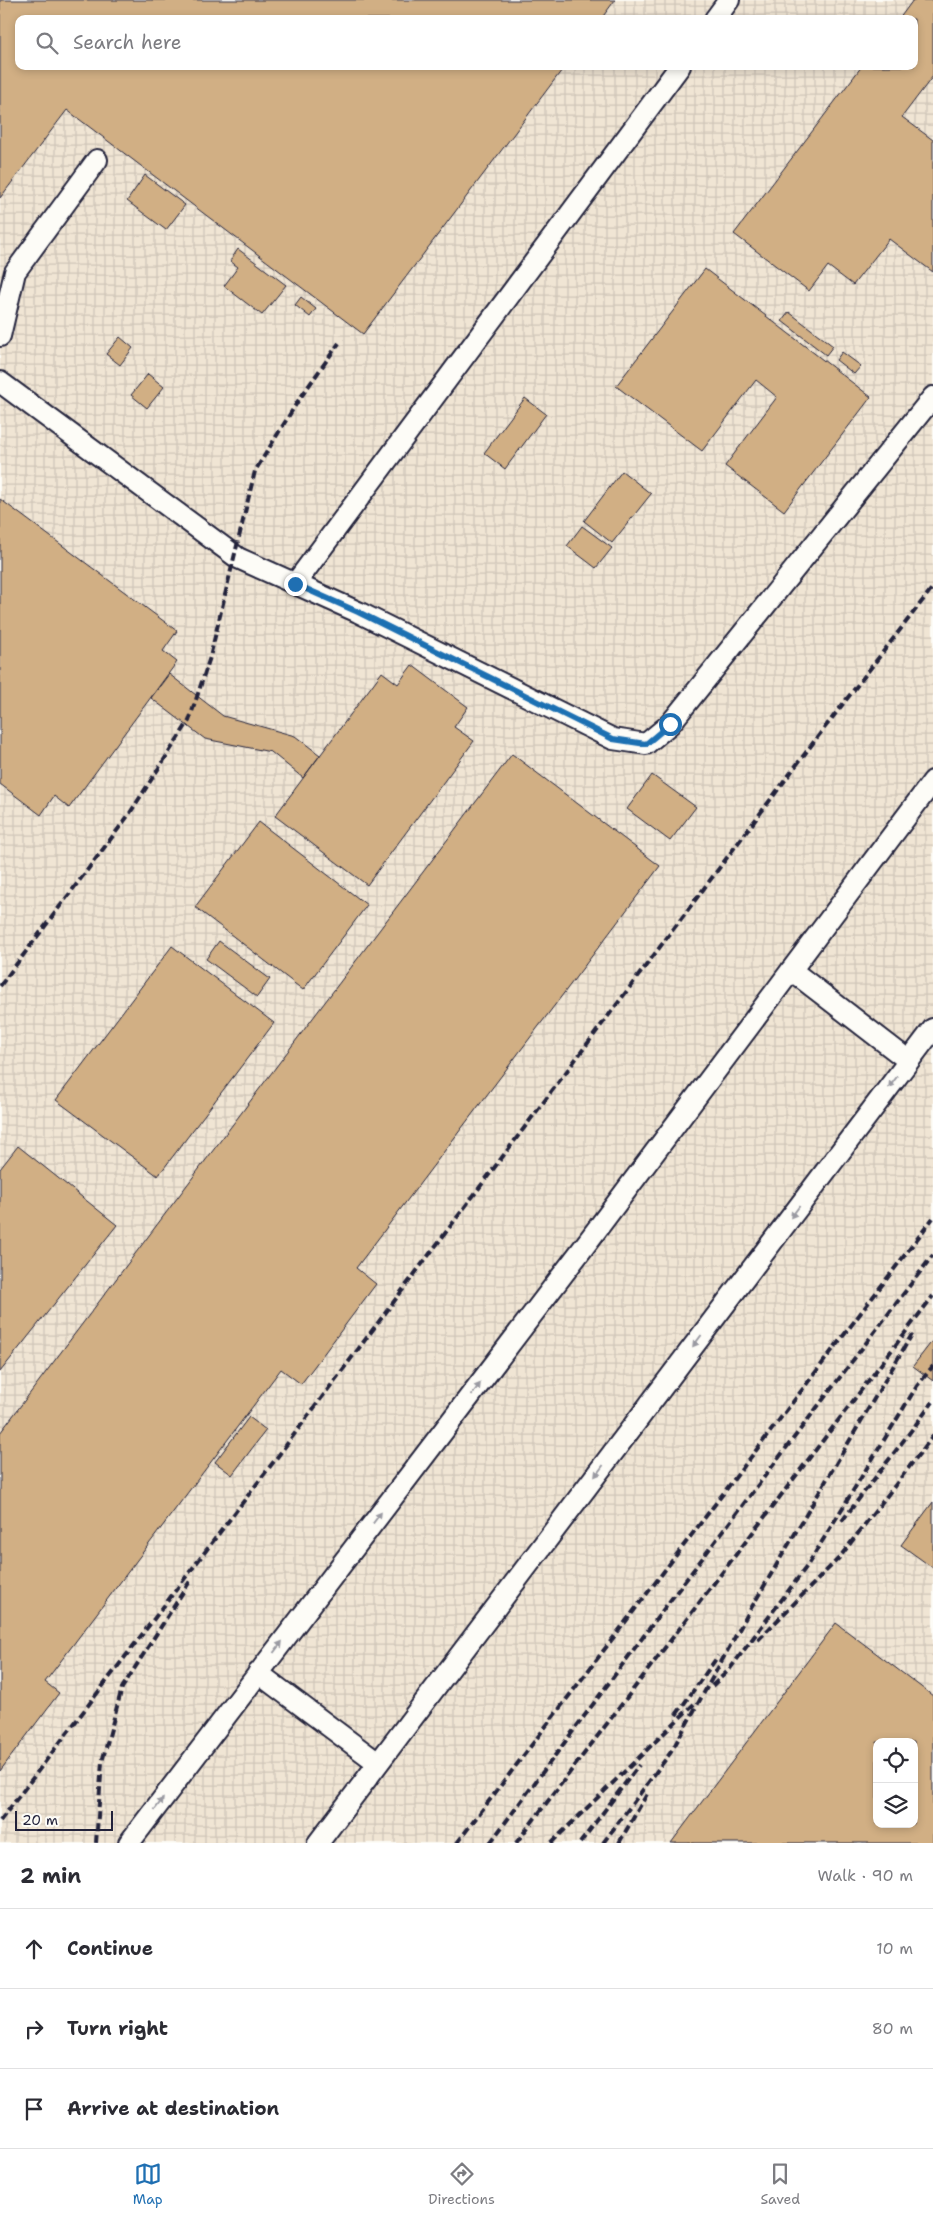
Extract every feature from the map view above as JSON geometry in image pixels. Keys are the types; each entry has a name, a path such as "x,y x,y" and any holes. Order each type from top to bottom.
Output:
{"lane":[{"path":"718,15 729,0"},
{"path":"295,584 677,70"},
{"path":"0,336 15,272 97,160"},
{"path":"0,382 238,558 358,612 613,739 646,744 670,724 933,397"},
{"path":"129,1843 580,1252 933,780"},
{"path":"791,970 909,1061"},
{"path":"318,1843 933,1029"},
{"path":"258,1673 378,1763"}],"shaded area":[{"path":"0,0 933,0 933,1843 0,1843"}],"building":[{"path":"0,0 615,0 604,15 15,15 15,70 562,70 363,334 67,110 0,198"},
{"path":"913,0 933,0 933,76 902,117 933,140 933,272 889,239 853,285 828,266 809,291 734,234 859,70 918,70 918,15 902,15"},
{"path":"145,175 185,205 166,230 127,201"},
{"path":"238,249 286,285 262,315 224,286 238,267 230,261"},
{"path":"705,269 871,397 784,511 725,466 777,397 756,380 702,451 616,386"},
{"path":"301,297 316,309 310,317 295,305"},
{"path":"789,312 833,346 826,355 782,321"},
{"path":"120,337 133,348 120,365 106,354"},
{"path":"842,352 861,366 854,374 836,360"},
{"path":"148,374 164,387 147,408 131,395"},
{"path":"525,398 546,414 505,469 484,453"},
{"path":"622,471 651,494 612,543 584,521"},
{"path":"0,499 177,631 163,651 177,662 69,808 54,796 41,815 0,784"},
{"path":"582,526 612,548 596,568 567,546"},
{"path":"412,665 468,707 454,727 474,741 367,885 275,816 382,672 398,684"},
{"path":"169,674 223,716 295,736 320,755 303,778 271,752 205,739 151,698"},
{"path":"512,754 660,866 356,1268 376,1284 301,1384 281,1369 45,1682 59,1693 0,1771 0,1433"},
{"path":"652,775 696,807 670,841 627,809"},
{"path":"259,822 367,905 303,990 195,907"},
{"path":"219,941 270,979 257,997 206,959"},
{"path":"172,946 274,1023 158,1176 56,1100"},
{"path":"18,1146 117,1225 0,1372 0,1169"},
{"path":"933,1340 933,1381 913,1366"},
{"path":"249,1417 266,1430 232,1475 215,1462"},
{"path":"933,1502 933,1568 901,1545"},
{"path":"836,1623 933,1696 933,1843 671,1843"}],"railway":[{"path":"0,986 128,816 189,721 210,657 255,471 298,401 339,343"},
{"path":"0,1821 278,1456 816,739 933,587"},
{"path":"457,1843 933,1218"},
{"path":"490,1843 666,1606 933,1255"},
{"path":"516,1843 933,1296"},
{"path":"603,1843 671,1752 750,1610 914,1331"},
{"path":"712,1686 729,1670 807,1566 917,1386 933,1366"},
{"path":"842,1521 933,1402"},
{"path":"758,1640 839,1558 933,1436"},
{"path":"96,1843 102,1762 122,1688 190,1581"},
{"path":"676,1715 718,1656"},
{"path":"551,1843 694,1704"},
{"path":"580,1843 639,1765"},
{"path":"619,1843 647,1794"}],"route":[{"path":"295,584 358,612 613,739 646,744 670,724"}]}
